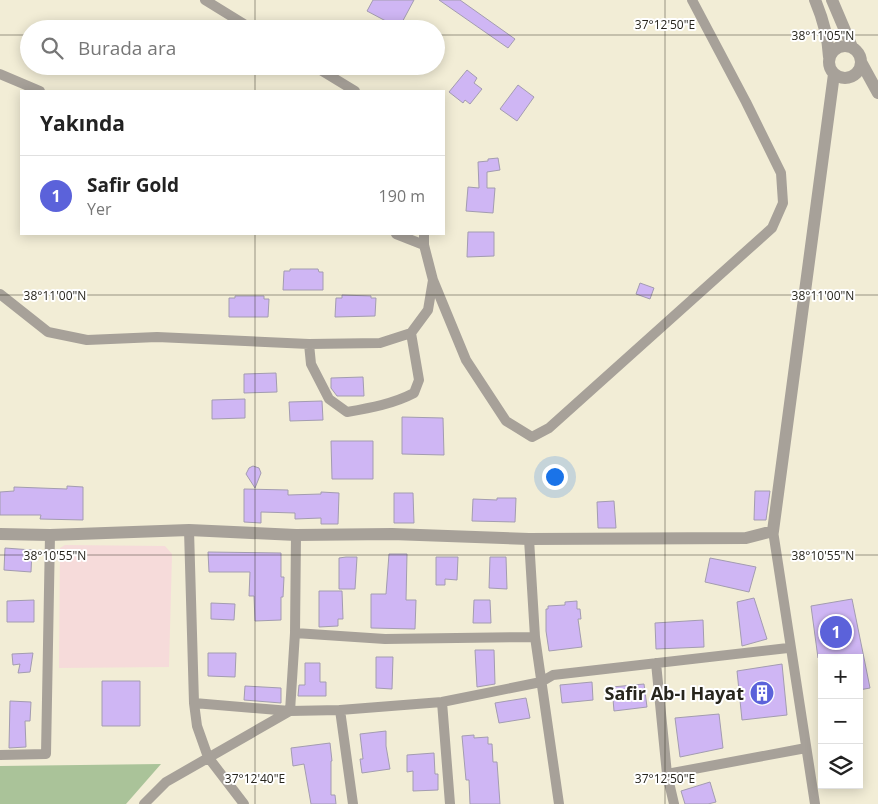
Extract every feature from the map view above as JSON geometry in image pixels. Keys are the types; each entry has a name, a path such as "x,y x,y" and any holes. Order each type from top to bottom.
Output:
{"street":[{"path":"205,0 237,20"},
{"path":"424,235 424,245 433,280 466,360 506,421 532,437 549,428 772,228 783,203 781,172 692,0"},
{"path":"815,0 824,20 828,38 829,66 834,74 844,78 849,77 858,72 861,62"},
{"path":"832,0 852,47 859,53 861,62 878,93"},
{"path":"829,57 836,48 841,46 852,47"},
{"path":"0,74 38,90"},
{"path":"815,804 773,531 834,74"},
{"path":"329,75 353,90"},
{"path":"399,235 424,245"},
{"path":"0,294 48,332 87,340 157,337 309,344 380,343 411,333 428,310 433,280"},
{"path":"309,344 311,364 329,399 347,412 373,408 401,400 414,393 419,380 411,333"},
{"path":"0,534 50,535 189,530 296,535 392,534 530,539 746,538 773,531"},
{"path":"189,530 194,702 197,726 208,757 244,804"},
{"path":"0,755 46,754 50,535"},
{"path":"290,711 295,633 296,535"},
{"path":"530,539 535,637 559,804"},
{"path":"295,633 385,639 535,637"},
{"path":"194,702 290,711 340,710 442,702 541,682 553,675 788,648"},
{"path":"656,663 667,774 674,804"},
{"path":"442,702 450,804"},
{"path":"340,710 353,804"},
{"path":"144,804 166,782 290,711"},
{"path":"667,774 806,748"}],"shaded area":[{"path":"65,545 165,546 172,554 169,667 59,668 60,548"}],"green space":[{"path":"161,764 126,804 0,804 0,766"}],"building":[{"path":"373,0 414,0 403,20 384,20 367,11"},
{"path":"439,0 460,0 515,39 508,48"},
{"path":"467,70 477,78 474,83 482,89 470,104 465,100 463,103 449,92"},
{"path":"518,85 534,97 517,121 500,109"},
{"path":"498,158 500,170 487,172 487,188 495,188 493,213 466,211 468,187 479,188 478,162"},
{"path":"468,232 494,232 494,256 467,257"},
{"path":"290,269 318,269 319,272 323,272 323,290 283,290 284,271 290,271"},
{"path":"640,283 654,288 650,299 636,294"},
{"path":"342,295 371,296 371,298 376,298 375,316 335,317 336,298 342,298"},
{"path":"235,296 264,296 264,299 269,299 268,317 229,317 229,298 235,298"},
{"path":"276,373 277,392 244,393 244,374"},
{"path":"363,377 364,396 337,396 331,388 331,378"},
{"path":"245,399 245,418 212,419 212,400"},
{"path":"322,401 323,420 290,421 289,402"},
{"path":"402,417 443,418 444,455 402,454"},
{"path":"331,441 373,441 373,479 332,479"},
{"path":"253,466 259,468 261,473 255,488 246,474 249,468"},
{"path":"67,486 83,487 83,520 40,519 41,515 0,515 0,492 14,491 14,487 67,489"},
{"path":"244,489 288,490 288,495 321,494 321,492 339,493 338,524 321,524 321,518 295,519 295,513 261,512 261,523 244,522"},
{"path":"755,491 770,491 766,520 754,520"},
{"path":"394,493 413,493 414,523 394,523"},
{"path":"497,498 516,498 515,522 472,521 473,499 497,500"},
{"path":"614,501 616,528 598,528 597,502"},
{"path":"5,548 32,550 31,572 4,570"},
{"path":"208,552 281,553 281,577 284,577 283,597 281,597 281,620 255,621 254,596 249,596 250,572 209,572"},
{"path":"389,554 407,554 406,600 416,600 415,629 371,628 371,594 386,594"},
{"path":"357,557 355,589 339,589 339,558"},
{"path":"436,557 458,557 457,580 445,579 445,585 436,585"},
{"path":"490,557 506,557 507,589 489,588"},
{"path":"710,558 756,567 749,592 705,582"},
{"path":"319,591 342,591 343,619 338,619 338,626 319,627"},
{"path":"754,598 767,639 742,646 737,602"},
{"path":"852,599 870,688 863,689 863,654 818,654 818,658 811,606"},
{"path":"34,600 34,622 7,622 7,601"},
{"path":"474,600 490,600 491,623 473,623"},
{"path":"577,601 577,609 580,609 581,619 578,619 582,647 549,651 546,631 546,609 548,609 548,606 565,605 565,602"},
{"path":"211,603 235,604 234,620 211,619"},
{"path":"703,620 704,647 656,649 655,623"},
{"path":"475,650 494,650 495,684 477,687"},
{"path":"33,653 30,672 18,673 20,664 13,665 12,654"},
{"path":"208,653 236,653 235,677 208,676"},
{"path":"376,657 393,657 392,689 376,688"},
{"path":"305,663 320,663 320,682 326,682 326,696 298,696 299,685 305,685"},
{"name":"Safir Ab-ı Hayat","path":"782,664 787,715 742,720 737,671"},
{"path":"102,681 140,681 140,726 102,726"},
{"path":"592,682 593,700 562,703 560,685"},
{"path":"644,684 647,707 614,711 612,687"},
{"path":"245,686 281,688 281,703 244,700"},
{"path":"526,698 530,718 499,723 495,703"},
{"path":"10,701 31,702 30,721 25,721 26,747 9,748"},
{"name":"Safir Ab-ı Hayat","path":"719,714 723,748 680,757 675,718"},
{"path":"386,731 386,746 390,769 362,773 360,759 363,759 360,734"},
{"path":"474,735 474,738 488,737 488,744 492,744 493,762 497,762 500,804 470,804 469,780 466,780 462,736"},
{"path":"330,743 332,761 331,795 335,795 336,804 311,804 304,764 293,766 291,748"},
{"path":"434,753 435,774 438,774 438,790 413,791 413,771 407,772 407,755"},
{"path":"710,782 716,802 685,804 681,791"}],"place":[{"name":"Safir Gold","path":"836,632"},
{"name":"Safir Ab-ı Hayat","path":"762,693"}]}
